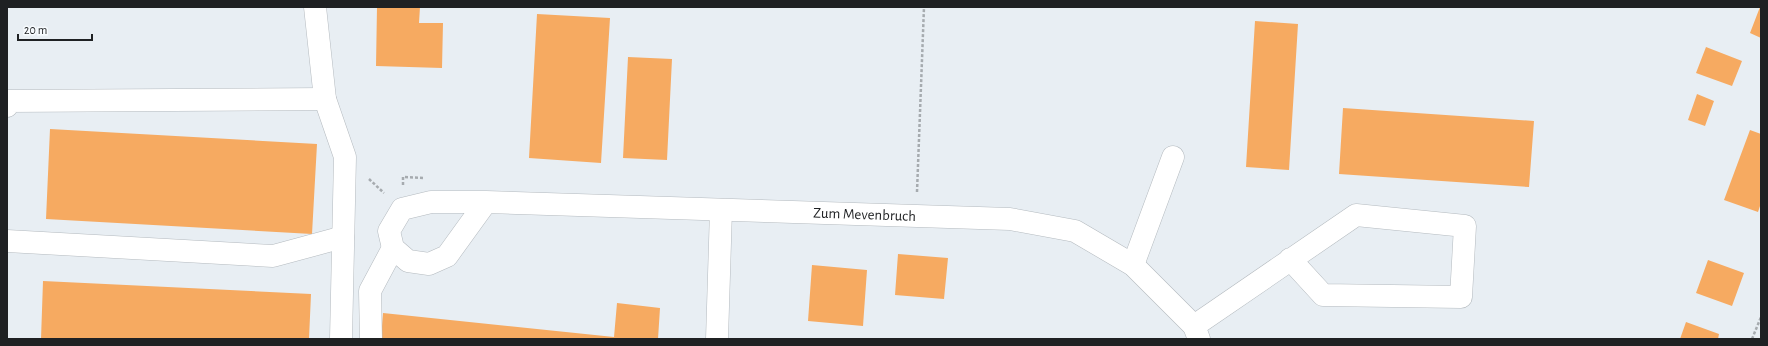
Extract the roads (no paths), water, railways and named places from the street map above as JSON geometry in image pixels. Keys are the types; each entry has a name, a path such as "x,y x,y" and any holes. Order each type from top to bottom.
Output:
{"street":[{"path":"315,7 325,99 345,157 341,339"},
{"path":"7,106 7,101 325,99"},
{"path":"1134,264 1173,157"},
{"name":"Zum Mevenbruch","path":"393,248 389,231 402,209 431,202 486,202 1010,219 1075,232 1134,264 1197,333"},
{"path":"371,339 370,291 393,248 408,261 429,264 447,256 486,202"},
{"path":"717,339 721,210"},
{"path":"1197,333 1290,259 1356,215 1465,226 1461,297 1323,295 1290,259"},
{"path":"7,241 273,256 343,237"}]}
